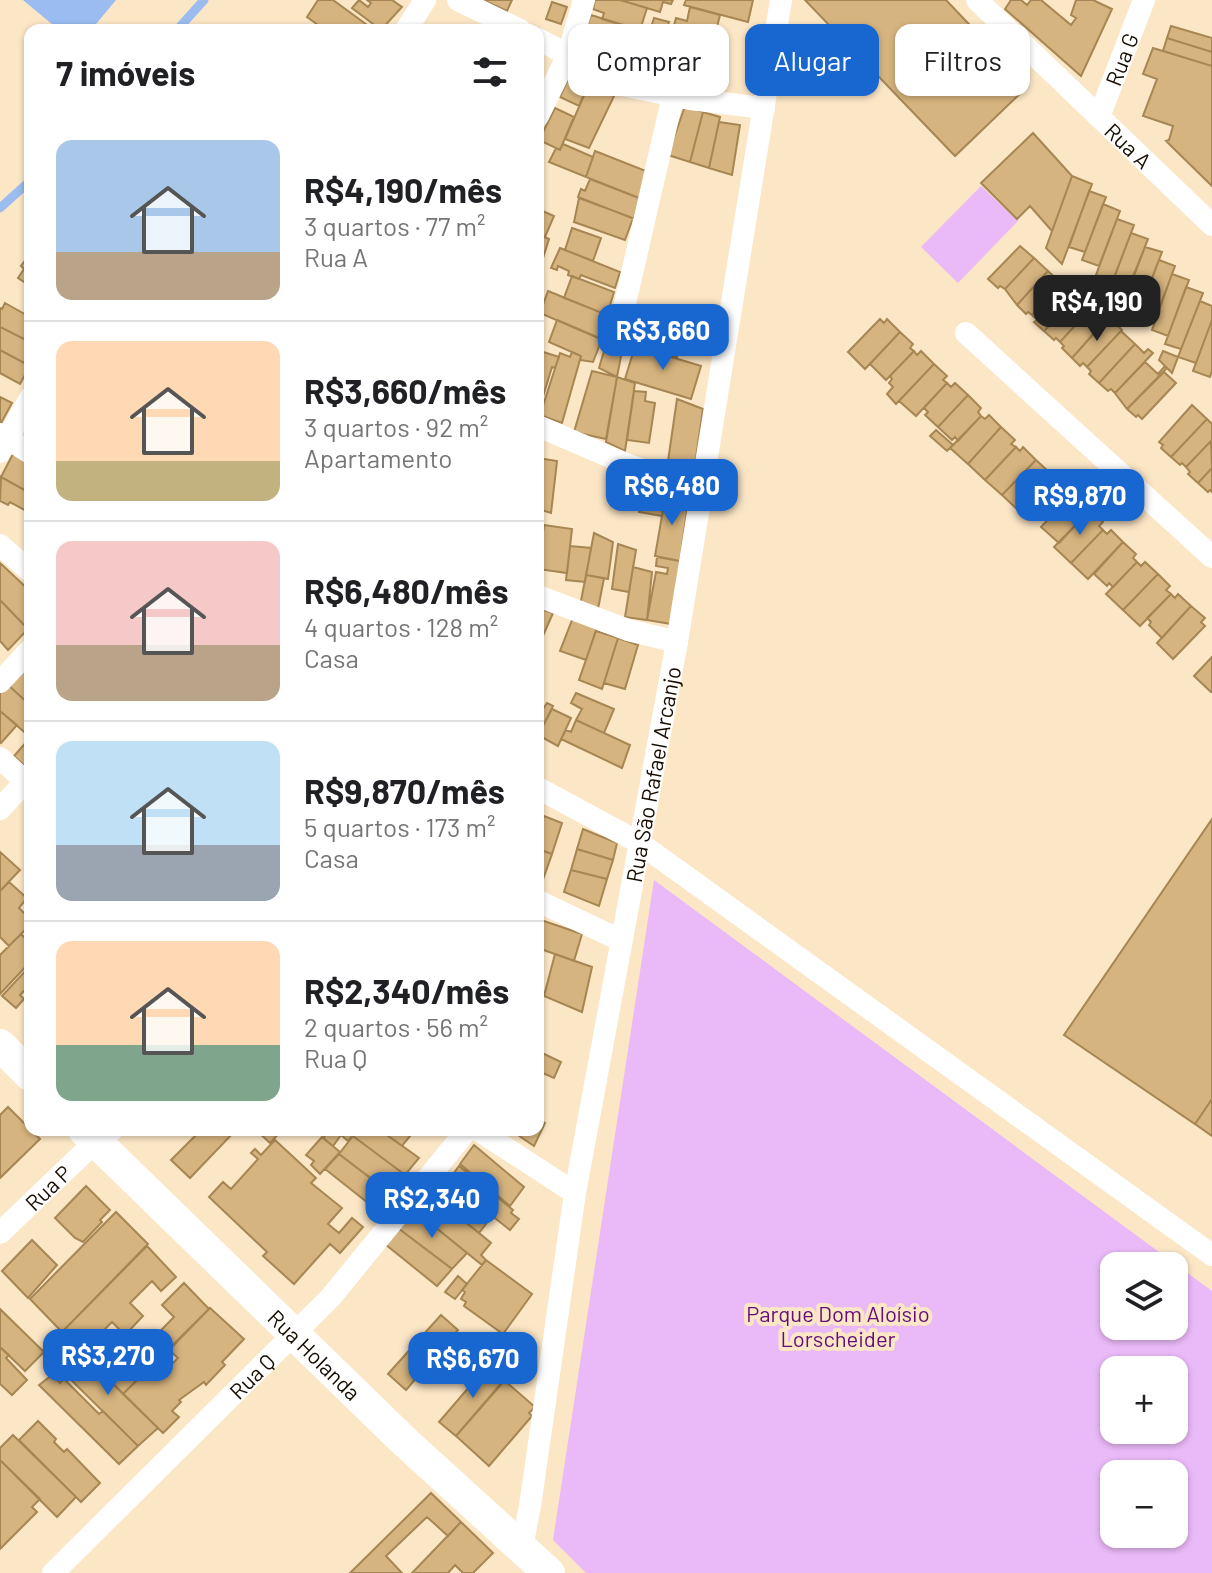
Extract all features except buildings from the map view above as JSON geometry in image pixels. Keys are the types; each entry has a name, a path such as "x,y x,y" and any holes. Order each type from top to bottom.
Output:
{"street":[{"path":"410,24 425,0"},
{"path":"458,0 508,24"},
{"path":"577,24 584,0"},
{"name":"Rua São Rafael Arcanjo","path":"522,1547 575,1193 677,642 781,0"},
{"name":"Rua A","path":"977,0 1212,225"},
{"name":"Rua G","path":"1099,117 1144,0"},
{"path":"544,42 568,55 544,104"},
{"path":"620,325 673,96 764,108"},
{"path":"966,333 1212,557"},
{"path":"24,407 2,442 24,451"},
{"path":"544,429 631,466 702,490"},
{"path":"0,545 24,566"},
{"path":"544,598 628,630 677,642"},
{"path":"0,682 24,656"},
{"path":"0,758 24,780"},
{"path":"0,809 24,788"},
{"path":"544,791 638,842 1212,1255"},
{"path":"544,904 620,940"},
{"path":"0,1045 24,1069"},
{"name":"Rua P","path":"0,1233 95,1136"},
{"name":"Rua Holanda","path":"99,1136 404,1441 546,1572"},
{"name":"Rua Q","path":"53,1573 296,1335 331,1297 462,1136"},
{"path":"487,1136 575,1193"}],"green space":[{"path":"981,186 1018,221 958,283 921,247"},
{"name":"Parque Dom Aloísio Lorscheider","path":"654,880 1159,1252 1100,1252 1100,1340 1188,1340 1188,1273 1212,1291 1212,1573 586,1573 553,1540"}],"water":[{"path":"23,0 116,0 96,24 52,24"}],"waterway":[{"path":"182,24 204,0"},
{"path":"0,208 24,186"}]}
